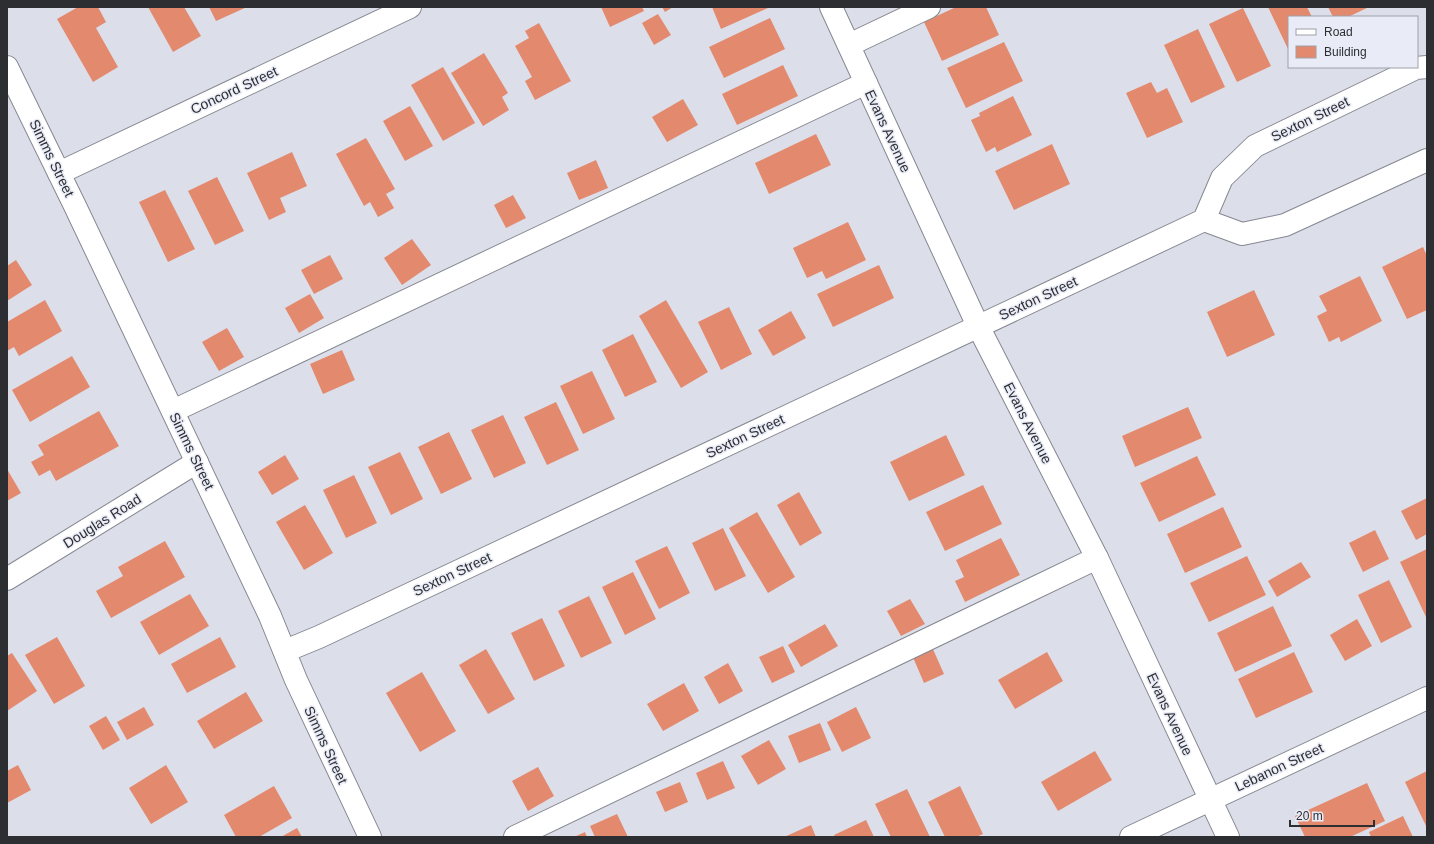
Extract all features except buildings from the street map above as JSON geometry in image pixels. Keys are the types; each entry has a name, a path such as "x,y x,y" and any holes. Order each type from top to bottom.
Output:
{"street":[{"name":"Concord Street","path":"59,173 410,7"},
{"name":"Evans Avenue","path":"831,7 978,326 1097,558 1228,837"},
{"path":"849,45 929,7"},
{"name":"Simms Street","path":"7,67 270,616 296,680 370,837"},
{"name":"Sexton Street","path":"284,651 319,637 1204,220 1222,178 1255,146 1416,68"},
{"path":"173,411 866,83"},
{"path":"1204,220 1242,234 1286,225 1427,160"},
{"name":"Douglas Road","path":"7,579 197,462"},
{"path":"514,837 1097,558"},
{"name":"Lebanon Street","path":"1132,837 1427,698"}]}
